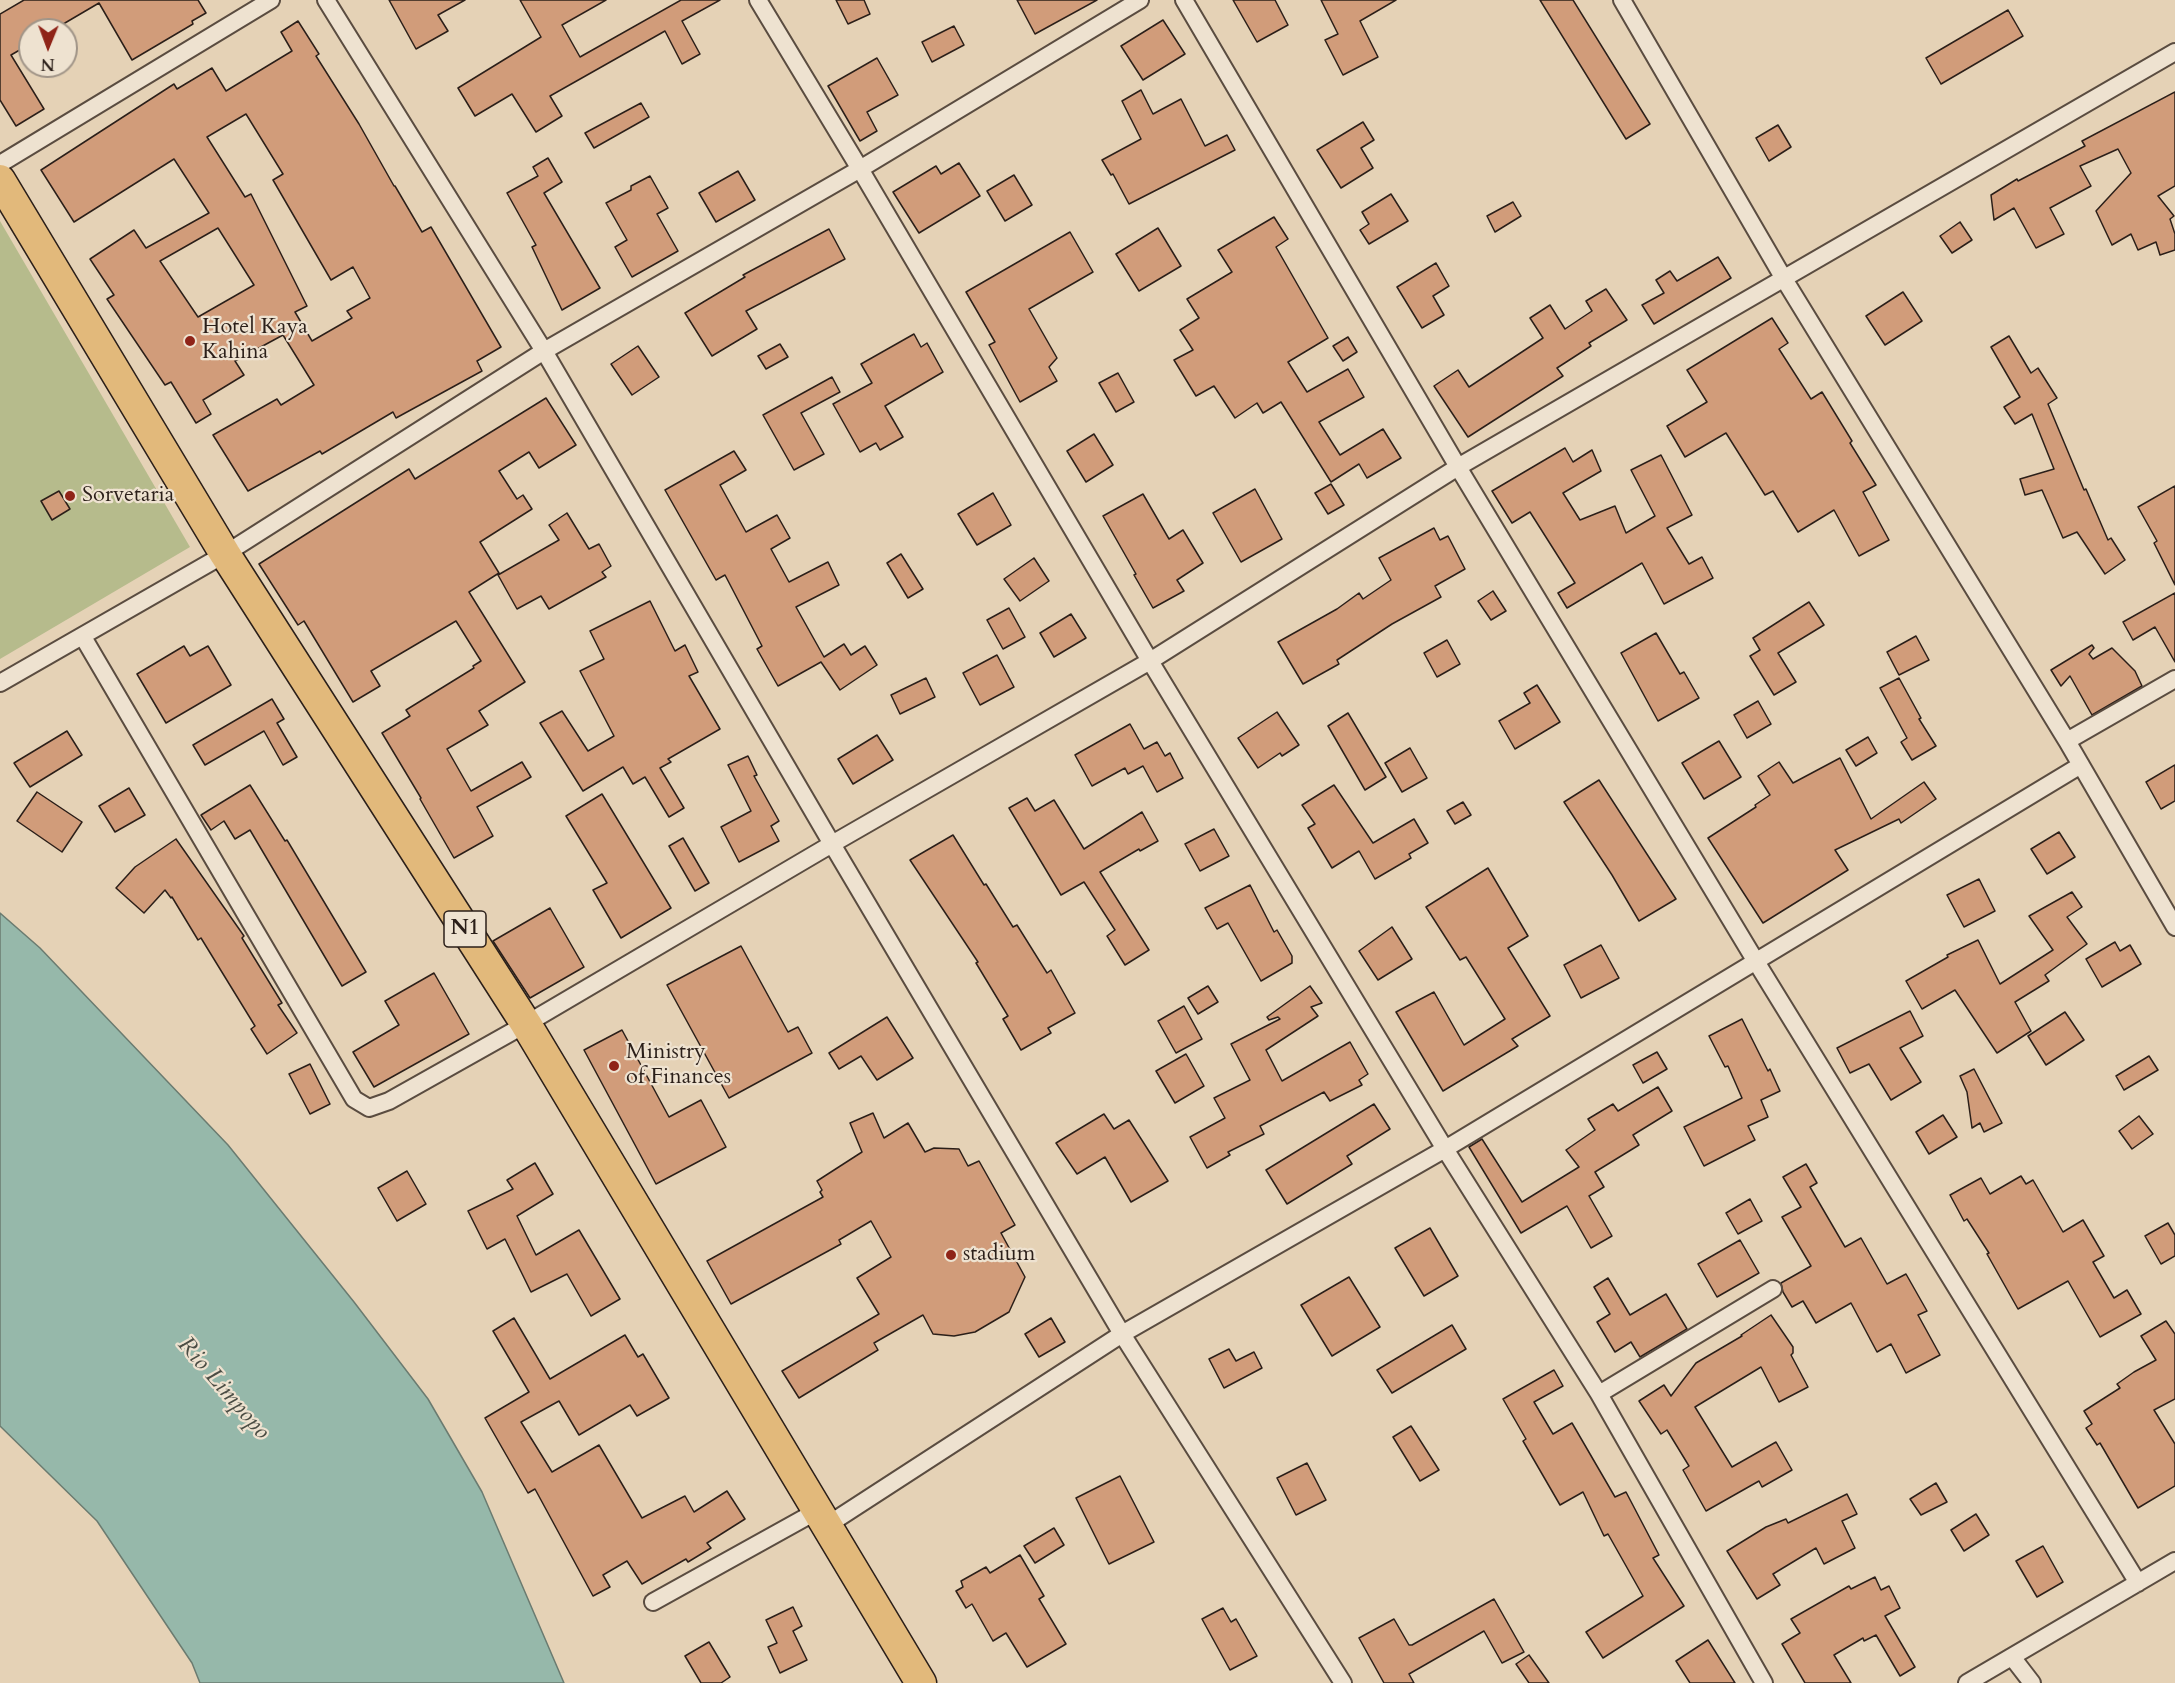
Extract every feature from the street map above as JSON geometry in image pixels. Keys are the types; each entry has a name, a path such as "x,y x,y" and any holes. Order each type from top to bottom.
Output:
{"highway":[{"name":"N1","path":"0,180 225,554 526,1024 921,1683"}],"street":[{"path":"0,164 272,0"},
{"path":"326,0 544,351 1122,1334 1343,1683"},
{"path":"758,0 1150,661 1445,1149 1599,1394 1764,1683"},
{"path":"0,683 225,554 544,351 860,169 1140,0"},
{"path":"1184,0 1458,467 1755,960 2138,1583"},
{"path":"1622,0 1784,279 2067,741 2175,927"},
{"path":"83,637 354,1100 369,1108 389,1101 526,1024 1150,661 1458,467 2175,52"},
{"path":"2067,741 2175,679"},
{"path":"653,1602 822,1518 1122,1334 1445,1149 2080,765"},
{"path":"1599,1394 1773,1289"},
{"path":"1968,1683 2175,1561"},
{"path":"2012,1657 2032,1683"}],"green space":[{"path":"0,221 190,547 0,659"}],"water":[{"name":"Rio Limpopo","path":"0,913 40,948 228,1145 354,1302 428,1399 482,1492 564,1683 200,1683 192,1663 97,1521 0,1426"}],"building":[{"path":"24,0 198,0 206,13 192,21 193,24 132,60 99,3 73,18 18,18 18,51 11,55 18,66 18,78 25,78 44,109 16,126 0,100 0,14"},
{"path":"389,0 465,0 438,15 448,31 416,49"},
{"path":"520,0 606,0 562,25 580,57 681,0 720,0 682,21 700,54 682,64 665,31 550,96 562,116 536,132 512,94 475,116 458,88 541,37"},
{"path":"836,0 864,0 870,14 848,24"},
{"path":"1017,0 1097,0 1035,34"},
{"path":"1233,0 1275,0 1288,25 1257,42"},
{"path":"1321,0 1396,0 1360,21 1378,57 1343,75 1325,40 1338,34"},
{"path":"1540,0 1573,0 1650,124 1626,139"},
{"path":"2008,10 2023,36 1941,84 1926,58"},
{"path":"1163,20 1185,54 1143,80 1121,46"},
{"path":"298,21 319,54 316,56 422,232 431,227 501,347 477,361 482,371 396,418 393,412 322,454 320,451 248,491 213,435 277,399 281,405 314,385 283,335 235,361 244,375 203,400 211,414 196,423 171,382 165,385 107,299 114,295 90,259 134,230 146,248 209,213 174,159 74,222 41,170 174,84 177,89 212,68 226,91 292,51 281,32","holes":["246,114 283,174 273,180 331,280 353,267 370,298 347,311 352,318 312,341 295,312 307,306 251,194 245,197 207,137","218,228 254,285 198,317 160,261"]},
{"path":"954,26 964,45 932,62 922,42"},
{"path":"877,58 898,95 867,112 877,131 860,141 828,86"},
{"path":"1141,90 1153,114 1181,99 1205,146 1227,135 1235,150 1129,204 1113,174 1111,175 1102,160 1141,139 1122,101"},
{"path":"2175,92 2175,186 2158,196 2174,216 2170,219 2175,234 2175,250 2160,255 2156,242 2138,250 2131,234 2112,245 2096,211 2131,173 2118,149 2080,166 2091,186 2050,208 2064,234 2036,248 2014,208 1994,220 1991,195 2017,179 2018,181 2085,146 2082,141"},
{"path":"641,103 649,117 594,148 585,133"},
{"path":"1363,122 1374,140 1361,148 1373,168 1341,188 1317,150"},
{"path":"1778,125 1791,147 1769,161 1756,138"},
{"path":"548,158 562,182 544,193 600,288 562,310 532,247 536,245 507,193 538,176 533,167"},
{"path":"959,163 980,196 919,233 893,192 936,166 941,174"},
{"path":"738,171 755,200 716,222 699,193"},
{"path":"1014,175 1032,205 1005,221 987,191"},
{"path":"650,176 668,208 657,214 678,251 632,277 615,247 627,240 606,203 631,190 631,186"},
{"path":"1391,194 1408,221 1369,244 1360,230 1369,224 1362,212"},
{"path":"1513,202 1521,216 1495,232 1487,216"},
{"path":"1274,217 1288,239 1276,247 1328,338 1288,362 1307,392 1348,369 1364,397 1319,422 1340,455 1383,429 1401,458 1367,478 1359,464 1331,482 1281,402 1263,413 1257,403 1235,418 1214,386 1196,396 1174,360 1193,350 1180,330 1199,318 1187,299 1232,272 1218,250"},
{"path":"1960,222 1972,240 1952,253 1940,236"},
{"path":"1158,228 1181,266 1139,291 1116,254"},
{"path":"829,229 845,259 746,311 757,329 712,356 685,313 745,277 743,275"},
{"path":"1070,232 1093,272 1029,309 1057,358 1049,367 1057,381 1020,402 989,345 995,342 966,292"},
{"path":"1718,257 1731,278 1654,324 1642,305 1664,293 1656,280 1670,271 1677,281"},
{"path":"1436,263 1449,286 1433,296 1444,315 1422,328 1397,287"},
{"path":"1606,289 1627,320 1589,343 1591,346 1557,368 1563,376 1468,437 1434,386 1458,370 1469,387 1543,338 1530,318 1550,305 1565,329 1592,311 1586,301"},
{"path":"1903,292 1922,321 1885,345 1866,316"},
{"path":"1772,318 1788,343 1779,349 1811,399 1822,392 1876,485 1863,492 1889,540 1859,556 1834,510 1798,532 1773,491 1765,495 1726,433 1685,457 1667,426 1707,402 1687,370"},
{"path":"914,334 921,347 927,343 943,372 885,406 903,437 880,450 876,443 860,452 833,404 872,383 861,364"},
{"path":"2009,336 2031,373 2038,368 2057,398 2048,404 2084,490 2086,489 2108,540 2111,538 2125,560 2105,574 2077,532 2063,538 2042,490 2025,495 2020,479 2054,469 2032,414 2015,424 2004,407 2020,397 1991,347"},
{"path":"1348,337 1357,352 1343,361 1333,346"},
{"path":"780,344 788,357 766,369 758,356"},
{"path":"638,346 659,377 632,395 611,364"},
{"path":"1118,373 1134,402 1116,412 1099,383"},
{"path":"832,377 840,392 801,413 824,454 794,470 763,415"},
{"path":"546,398 576,445 539,468 529,452 499,471 517,499 523,495 532,509 480,542 499,573 469,592 525,682 479,711 488,725 447,749 471,791 522,762 531,777 477,807 493,836 454,858 382,733 410,716 406,710 474,668 473,666 481,661 456,621 371,671 380,686 353,702 304,621 298,625 259,564 409,469 415,479"},
{"path":"1094,434 1113,465 1086,482 1067,451"},
{"path":"1565,448 1573,462 1592,450 1601,471 1563,493 1580,520 1615,506 1626,533 1655,516 1631,470 1661,455 1692,515 1667,528 1689,564 1702,557 1713,578 1664,604 1642,563 1567,608 1558,593 1575,583 1530,512 1512,523 1492,491"},
{"path":"734,451 746,470 720,485 746,532 777,515 790,538 771,549 789,582 828,562 839,585 796,607 824,657 844,644 851,655 865,646 877,665 840,690 821,662 778,686 757,649 762,646 725,575 716,580 665,490"},
{"path":"1331,484 1344,505 1328,514 1315,493"},
{"path":"2175,486 2175,585 2154,543 2157,541 2138,507"},
{"path":"1255,489 1282,539 1241,562 1213,513"},
{"path":"59,491 70,509 52,520 41,501"},
{"path":"993,493 1011,525 977,545 958,514"},
{"path":"1143,494 1169,539 1183,530 1203,563 1177,580 1184,591 1153,608 1103,516"},
{"path":"567,513 589,549 599,544 611,566 602,572 606,577 549,609 541,596 517,609 498,575 559,540 549,525"},
{"path":"1434,528 1440,540 1448,536 1465,569 1435,586 1441,597 1392,624 1337,660 1339,664 1303,684 1278,642 1337,609 1359,593 1363,599 1391,580 1379,558"},
{"path":"901,554 923,589 908,598 887,563"},
{"path":"1034,558 1049,581 1020,601 1004,579"},
{"path":"1493,591 1506,611 1491,620 1478,601"},
{"path":"2175,593 2175,662 2155,627 2133,640 2123,622"},
{"path":"650,601 675,651 685,645 698,672 689,676 720,729 668,759 671,762 660,768 684,808 669,817 645,777 633,784 623,767 583,791 540,723 562,711 588,751 614,736 580,671 604,659 590,631"},
{"path":"1809,602 1824,625 1778,653 1796,682 1774,695 1750,656 1760,650 1753,638"},
{"path":"1009,608 1025,637 1003,649 987,620"},
{"path":"1071,614 1086,638 1054,657 1040,633"},
{"path":"1656,633 1680,674 1684,672 1699,698 1658,721 1621,653"},
{"path":"1916,636 1929,660 1899,675 1887,652"},
{"path":"1447,640 1460,664 1437,677 1424,653"},
{"path":"2092,645 2094,648 2089,654 2093,659 2112,648 2135,671 2142,686 2092,715 2070,676 2061,686 2051,670"},
{"path":"184,646 190,656 208,646 231,685 166,723 137,674"},
{"path":"997,655 1014,687 980,705 963,673"},
{"path":"926,678 935,697 900,714 891,695"},
{"path":"1899,678 1921,718 1919,719 1936,746 1912,760 1901,742 1907,738 1880,688"},
{"path":"1537,685 1560,722 1515,749 1499,721 1530,703 1524,693"},
{"path":"272,699 284,719 277,723 297,757 283,765 264,731 205,765 193,745"},
{"path":"1758,701 1771,724 1747,738 1734,715"},
{"path":"1277,712 1299,745 1282,756 1280,753 1258,768 1238,738"},
{"path":"1348,713 1386,777 1365,790 1328,726"},
{"path":"1130,724 1144,749 1157,742 1165,756 1170,753 1183,778 1157,792 1143,766 1128,774 1125,768 1092,786 1075,755"},
{"path":"67,731 82,755 30,787 14,763"},
{"path":"877,735 893,760 853,784 838,759"},
{"path":"1868,737 1877,753 1856,766 1846,750"},
{"path":"1719,741 1741,777 1704,799 1682,763"},
{"path":"1410,748 1427,778 1402,792 1385,763"},
{"path":"748,756 757,775 754,776 779,821 771,826 779,841 739,862 721,827 751,811 728,765"},
{"path":"1840,758 1871,819 1924,782 1936,799 1901,823 1899,819 1835,850 1848,870 1763,923 1708,838 1756,807 1755,805 1770,795 1758,776 1779,762 1793,783"},
{"path":"2175,765 2175,801 2161,809 2146,782"},
{"path":"1599,780 1676,899 1639,921 1564,802"},
{"path":"250,785 285,841 287,840 366,972 342,986 250,830 235,839 224,821 211,830 201,815"},
{"path":"1334,785 1373,843 1414,819 1428,843 1409,854 1411,858 1375,879 1359,851 1332,868 1308,828 1315,824 1302,805"},
{"path":"129,788 145,815 115,832 99,806"},
{"path":"37,792 82,822 62,852 17,821"},
{"path":"602,794 671,908 621,938 593,890 607,883 566,816"},
{"path":"1027,798 1035,811 1054,800 1084,849 1142,812 1158,841 1140,851 1139,849 1100,872 1149,950 1125,965 1107,936 1115,930 1084,882 1061,895 1009,808"},
{"path":"1463,802 1471,815 1455,824 1447,811"},
{"path":"1214,829 1229,856 1200,871 1185,844"},
{"path":"2059,832 2075,857 2047,874 2031,849"},
{"path":"953,835 1013,927 1017,925 1047,973 1051,970 1075,1013 1048,1028 1051,1033 1021,1050 1003,1019 1008,1016 976,963 978,962 910,860"},
{"path":"683,838 709,883 695,891 669,846"},
{"path":"176,839 244,936 242,938 282,1003 278,1005 297,1033 267,1054 251,1029 255,1026 201,938 198,940 172,897 165,890 144,913 116,888 135,867"},
{"path":"1488,868 1528,936 1508,948 1550,1016 1512,1039 1518,1046 1443,1091 1396,1012 1434,992 1464,1045 1505,1019 1466,957 1460,960 1426,907"},
{"path":"1979,879 1995,911 1964,927 1947,895"},
{"path":"1250,885 1274,932 1277,930 1292,956 1292,963 1261,981 1228,923 1217,929 1205,908"},
{"path":"2072,892 2082,907 2067,917 2087,944 2045,975 2049,981 2015,1002 2031,1031 1997,1053 1955,990 1922,1009 1906,981 1948,957 1947,955 1978,940 2000,984 2053,950 2029,916"},
{"path":"550,908 584,967 530,998 493,941"},
{"path":"1392,927 1412,959 1378,980 1359,951"},
{"path":"2115,942 2120,951 2130,945 2141,964 2102,987 2086,959"},
{"path":"1601,945 1619,978 1581,998 1564,965"},
{"path":"741,946 788,1032 798,1027 812,1053 729,1098 667,985"},
{"path":"434,973 469,1034 374,1087 353,1052 399,1025 385,1001"},
{"path":"1208,986 1218,1002 1198,1014 1188,998"},
{"path":"1310,986 1322,1003 1311,1007 1318,1016 1266,1050 1282,1081 1350,1042 1368,1074 1359,1080 1362,1085 1330,1101 1324,1092 1260,1126 1264,1134 1228,1152 1230,1155 1207,1168 1190,1137 1225,1118 1214,1098 1250,1080 1231,1044 1280,1019 1278,1017 1269,1020 1267,1017"},
{"path":"1184,1006 1202,1039 1176,1053 1158,1021"},
{"path":"1910,1011 1923,1036 1900,1048 1921,1082 1891,1100 1869,1064 1850,1073 1837,1048"},
{"path":"2065,1012 2084,1040 2046,1065 2028,1036"},
{"path":"887,1017 913,1058 877,1080 861,1056 839,1069 829,1053"},
{"path":"1742,1019 1780,1091 1761,1100 1768,1117 1748,1126 1755,1140 1704,1166 1684,1127 1742,1098 1728,1066 1725,1067 1709,1036"},
{"path":"622,1030 669,1117 701,1100 726,1147 656,1184 584,1050"},
{"path":"1657,1052 1667,1069 1643,1083 1633,1065"},
{"path":"1186,1054 1204,1086 1175,1103 1156,1071"},
{"path":"2149,1056 2158,1070 2124,1090 2116,1076"},
{"path":"310,1064 330,1104 310,1114 289,1074"},
{"path":"1974,1069 2002,1123 1984,1132 1980,1123 1972,1128 1967,1092 1960,1076"},
{"path":"1658,1087 1672,1111 1633,1135 1639,1145 1595,1172 1604,1187 1589,1196 1612,1236 1591,1248 1567,1206 1521,1233 1469,1147 1482,1139 1522,1202 1579,1167 1566,1150 1595,1130 1588,1119 1613,1104 1618,1111"},
{"path":"1374,1104 1390,1129 1347,1156 1352,1164 1287,1204 1266,1170"},
{"path":"873,1113 884,1138 908,1123 925,1152 934,1148 959,1149 968,1166 979,1161 1015,1225 1001,1233 1025,1277 1009,1312 975,1332 954,1336 933,1334 923,1315 874,1343 878,1350 799,1398 782,1371 879,1314 857,1278 891,1257 871,1221 839,1240 841,1244 731,1304 707,1261 823,1197 817,1181 862,1152 850,1123"},
{"path":"1104,1114 1114,1129 1129,1120 1168,1181 1131,1202 1105,1157 1077,1174 1056,1143"},
{"path":"1943,1115 1957,1137 1929,1154 1916,1132"},
{"path":"2139,1116 2153,1134 2132,1149 2119,1131"},
{"path":"535,1163 553,1194 517,1216 536,1255 579,1230 620,1299 591,1316 567,1274 531,1292 505,1239 487,1249 468,1211 513,1189 507,1180"},
{"path":"1806,1164 1817,1183 1810,1187 1845,1247 1861,1238 1887,1284 1906,1274 1927,1311 1918,1315 1940,1355 1906,1373 1891,1344 1877,1352 1851,1303 1816,1323 1803,1301 1792,1307 1783,1292 1781,1283 1811,1266 1782,1217 1801,1207 1783,1177"},
{"path":"407,1171 426,1204 397,1221 378,1188"},
{"path":"2021,1176 2026,1184 2033,1180 2063,1232 2083,1220 2104,1256 2093,1262 2114,1298 2127,1290 2141,1314 2100,1337 2068,1281 2018,1309 1987,1254 1989,1253 1967,1219 1964,1221 1950,1195 1981,1178 1990,1194"},
{"path":"1750,1199 1762,1221 1738,1234 1726,1213"},
{"path":"2168,1223 2175,1235 2175,1256 2161,1264 2145,1236"},
{"path":"1430,1228 1458,1276 1424,1296 1395,1248"},
{"path":"1740,1240 1759,1273 1717,1297 1698,1264"},
{"path":"1349,1277 1380,1327 1332,1356 1301,1305"},
{"path":"1608,1278 1630,1315 1666,1294 1687,1329 1640,1357 1631,1342 1615,1352 1597,1322 1610,1314 1594,1287"},
{"path":"1771,1315 1793,1347 1791,1355 1808,1387 1779,1402 1761,1367 1695,1407 1732,1467 1776,1442 1792,1470 1762,1487 1759,1481 1706,1511 1683,1470 1689,1466 1667,1430 1661,1434 1639,1401 1664,1385 1671,1396 1696,1363 1742,1336"},
{"path":"514,1318 550,1379 625,1335 638,1357 643,1354 669,1398 637,1416 630,1405 579,1435 559,1401 521,1422 552,1472 599,1445 642,1518 685,1496 694,1512 727,1491 745,1519 707,1543 711,1548 688,1562 686,1559 642,1584 627,1561 603,1575 610,1587 593,1596 535,1489 528,1493 485,1418 529,1392 493,1331"},
{"path":"1051,1318 1065,1342 1039,1357 1025,1334"},
{"path":"2166,1321 2175,1334 2175,1399 2154,1410 2175,1444 2175,1486 2138,1508 2100,1443 2097,1445 2086,1428 2092,1424 2084,1411 2120,1388 2117,1384 2156,1360 2141,1336"},
{"path":"1452,1325 1466,1349 1392,1393 1377,1370"},
{"path":"1229,1349 1236,1361 1254,1352 1262,1368 1224,1388 1209,1359"},
{"path":"1554,1370 1563,1386 1534,1402 1553,1434 1572,1423 1615,1497 1626,1492 1659,1555 1653,1558 1684,1606 1603,1658 1586,1632 1643,1596 1608,1534 1604,1536 1583,1492 1560,1505 1523,1441 1526,1439 1503,1399"},
{"path":"1411,1426 1439,1470 1420,1481 1393,1437"},
{"path":"1307,1463 1326,1500 1296,1515 1277,1478"},
{"path":"1120,1476 1154,1542 1109,1564 1076,1498"},
{"path":"1936,1483 1947,1502 1921,1515 1910,1499"},
{"path":"1847,1494 1857,1514 1842,1521 1855,1548 1824,1564 1816,1548 1773,1574 1780,1585 1757,1599 1727,1551 1766,1527 1786,1519 1788,1523"},
{"path":"1976,1514 1989,1535 1964,1551 1951,1530"},
{"path":"1054,1528 1064,1545 1035,1563 1024,1546"},
{"path":"2043,1546 2063,1582 2037,1597 2016,1561"},
{"path":"1020,1555 1044,1596 1039,1599 1066,1644 1027,1667 1006,1633 993,1641 972,1604 966,1608 956,1591 963,1587 961,1581 986,1567 990,1573"},
{"path":"1875,1577 1881,1590 1889,1586 1900,1608 1885,1616 1915,1667 1900,1676 1876,1635 1864,1641 1863,1638 1834,1655 1851,1683 1805,1683 1782,1644 1800,1633 1791,1619 1849,1586 1851,1589"},
{"path":"1494,1599 1524,1652 1502,1663 1484,1631 1409,1674 1414,1683 1384,1683 1359,1638 1394,1619 1409,1645 1412,1645"},
{"path":"793,1607 802,1626 793,1631 807,1660 780,1673 768,1647 777,1643 766,1620"},
{"path":"1223,1608 1231,1622 1236,1619 1257,1656 1230,1670 1202,1619"},
{"path":"1708,1640 1735,1683 1690,1683 1676,1661"},
{"path":"709,1642 730,1677 721,1683 701,1683 685,1656"},
{"path":"1529,1655 1549,1683 1529,1683 1516,1664"}],"place":[{"name":"Hotel Kaya Kahina","path":"190,341"},
{"name":"Sorvetaria","path":"70,496"},
{"name":"Ministry of Finances","path":"614,1066"},
{"name":"stadium","path":"951,1255"}]}
